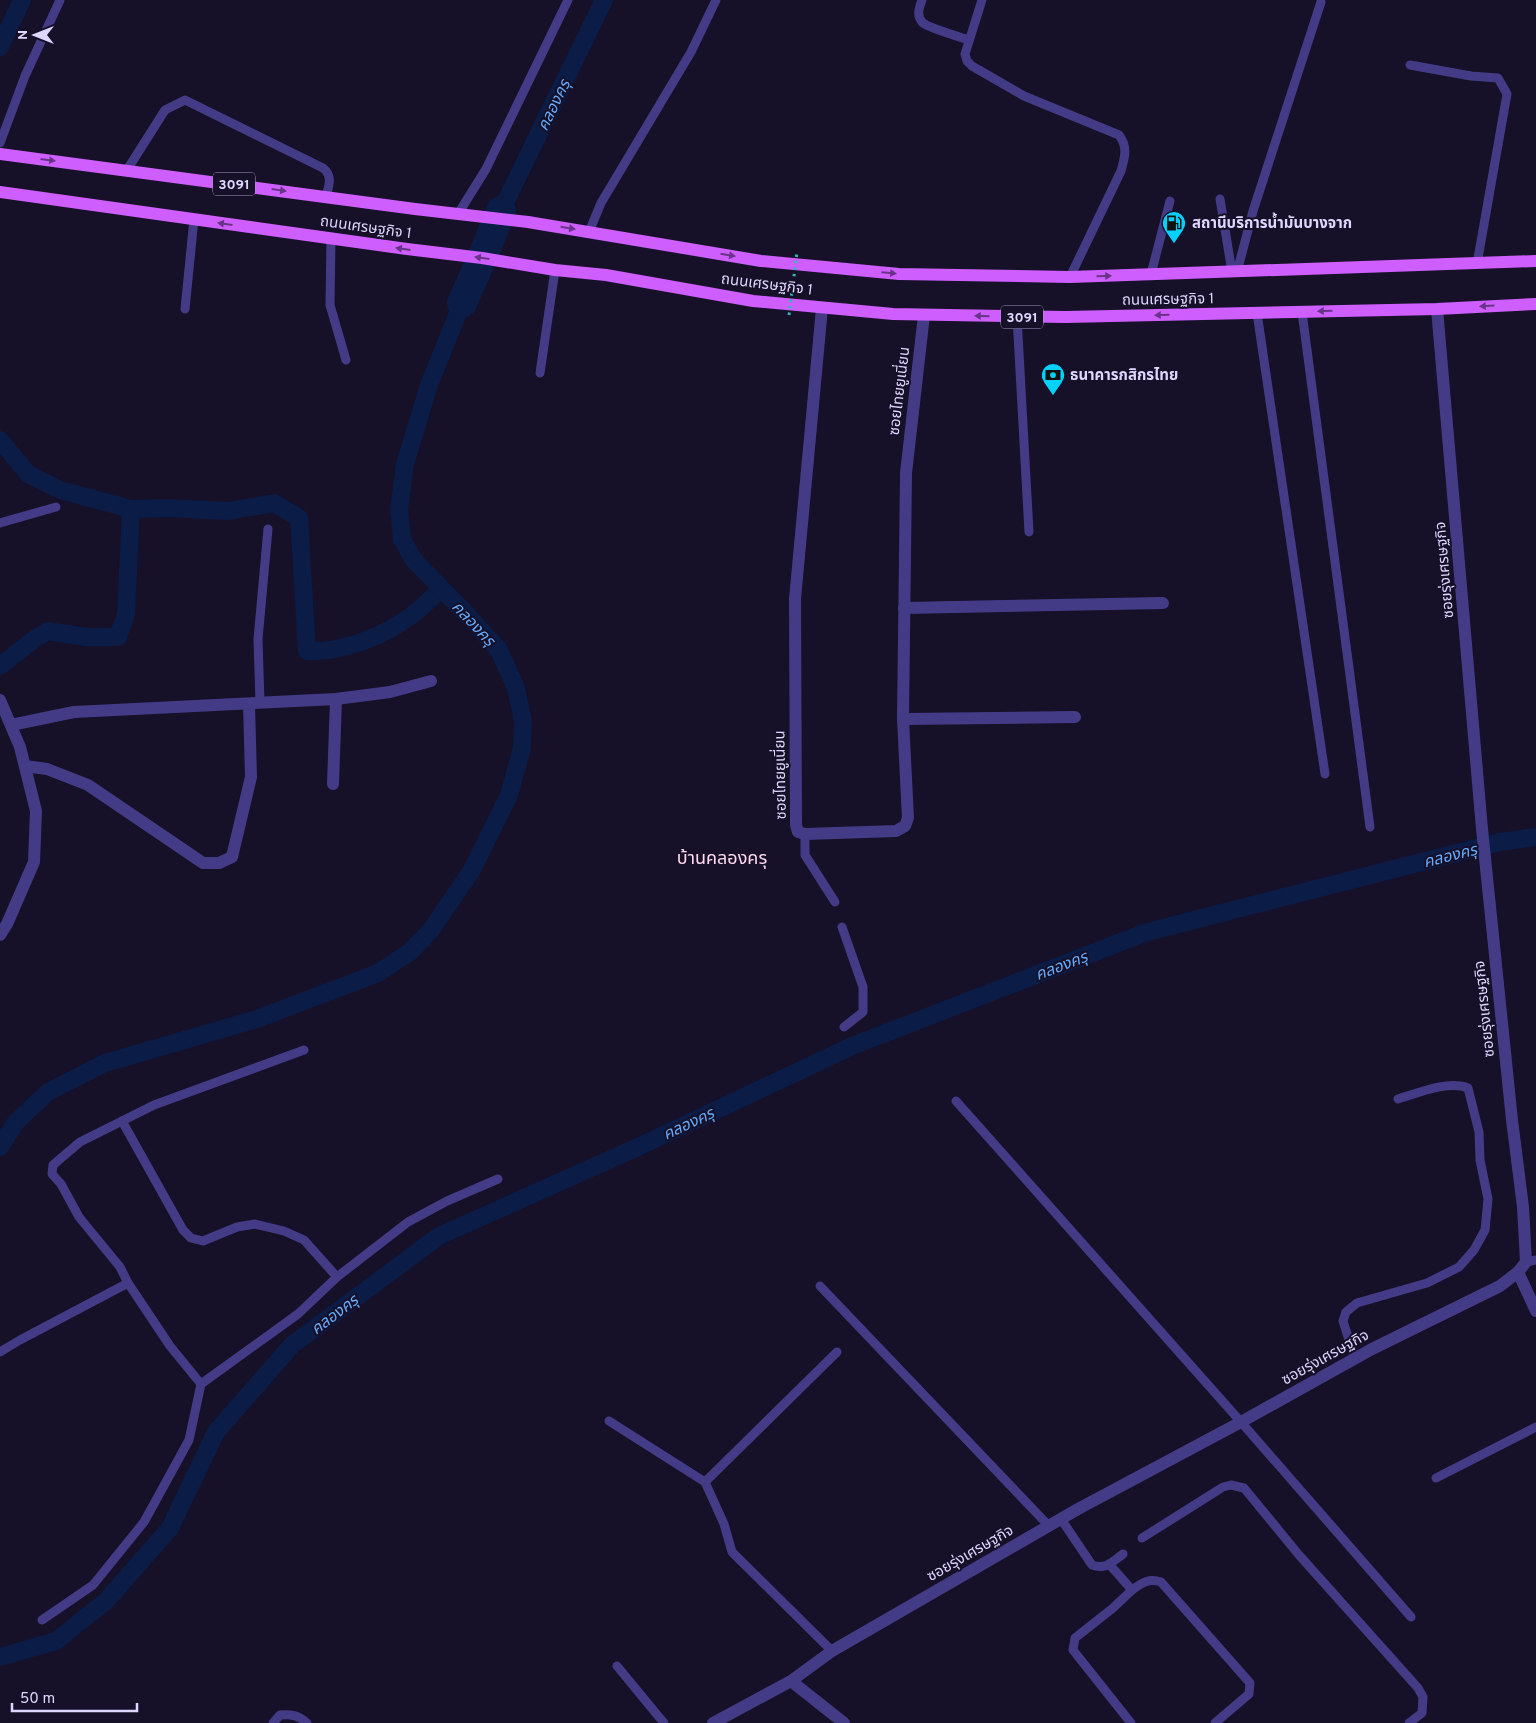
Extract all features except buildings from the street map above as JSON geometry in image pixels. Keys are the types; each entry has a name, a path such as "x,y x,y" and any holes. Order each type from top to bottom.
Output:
{"main road":[{"name":"ถนนเศรษฐกิจ 1","path":"0,154 520,221 761,261 881,272 1070,277 1536,261"},
{"name":"ถนนเศรษฐกิจ 1","path":"0,192 452,254 555,270 606,275 753,302 893,314 1066,318 1437,309 1536,304"}],"street":[{"name":"ซอยไทยยูเนี่ยน","path":"822,308 795,599 796,825 798,832 805,834 896,831 905,826 908,818 903,719 906,473 924,315"},
{"name":"ซอยรุ่งเศรษฐกิจ","path":"713,1723 791,1681 832,1652 1049,1526 1355,1359 1500,1286 1526,1265 1523,1207 1512,1120 1482,829 1437,309"},
{"path":"904,608 1163,603"},
{"path":"11,725 74,712 336,699 390,692 431,681"},
{"path":"333,784 336,699"},
{"path":"0,700 20,747 36,811 34,862 7,924 0,935"},
{"path":"25,766 47,769 88,785 203,863 219,863 232,857 251,777 255,703"},
{"path":"903,719 1075,717"},
{"path":"1526,1265 1536,1311"},
{"path":"791,1681 844,1723"}],"lane":[{"path":"0,143 25,76 60,0"},
{"path":"462,214 486,169 568,0"},
{"path":"589,232 602,203 691,52 716,0"},
{"path":"922,0 918,10 919,17 924,24 969,40"},
{"path":"982,0 965,54 967,61 972,66 1024,96 1119,135 1124,141 1126,155 1122,171 1070,277"},
{"path":"1234,272 1321,2"},
{"path":"1410,65 1471,76 1498,78 1507,94 1477,264"},
{"path":"127,170 165,110 186,100 323,168 328,172 330,181 326,197"},
{"path":"1220,200 1234,272"},
{"path":"1151,274 1170,201"},
{"path":"185,308 194,220"},
{"path":"331,238 330,305 346,360"},
{"path":"540,373 555,270"},
{"path":"1302,312 1370,827"},
{"path":"1257,313 1325,774"},
{"path":"1017,317 1029,532"},
{"path":"0,523 56,507"},
{"path":"255,703 258,639 268,529"},
{"path":"805,834 805,855 835,902"},
{"path":"842,927 863,987 863,1012 844,1027"},
{"path":"201,1384 170,1346 128,1284 120,1267 79,1217 61,1184 52,1174 53,1165 80,1142 154,1105 304,1050"},
{"path":"1355,1359 1343,1321 1346,1312 1358,1303 1427,1283 1459,1267 1474,1250 1485,1230 1488,1199 1480,1160 1479,1132 1468,1088 1459,1084 1432,1089 1398,1099"},
{"path":"956,1101 1411,1617"},
{"path":"122,1121 183,1230 191,1238 203,1241 255,1224 284,1231 304,1240 337,1278"},
{"path":"42,1620 92,1585 144,1522 189,1440 201,1384 298,1314 337,1278 408,1222 447,1201 498,1179"},
{"path":"0,1352 128,1284"},
{"path":"820,1286 1049,1526"},
{"path":"705,1482 837,1352"},
{"path":"609,1421 705,1482 724,1524 732,1552 832,1652"},
{"path":"1436,1478 1536,1427"},
{"path":"1142,1538 1223,1487 1231,1485 1244,1488 1299,1555 1418,1688 1423,1697 1422,1713 1409,1723"},
{"path":"1062,1519 1092,1565 1100,1568 1123,1554"},
{"path":"1109,1564 1132,1590"},
{"path":"1131,1723 1073,1650 1075,1638 1113,1608 1132,1590 1146,1581 1154,1579 1161,1582 1250,1683 1249,1694 1215,1723"},
{"path":"617,1666 664,1723"},
{"path":"273,1723 280,1715 292,1714 302,1718 307,1723"}],"path":[{"path":"789,315 797,252"}],"waterway":[{"path":"0,47 22,0"},
{"name":"คลองครุ","path":"501,211 604,0"},
{"path":"462,303 501,211"},
{"name":"คลองครุ","path":"0,1147 16,1122 48,1092 105,1063 257,1019 378,973 410,952 431,930 472,870 509,795 522,748 523,721 516,688 499,650 413,559 402,539 399,509 405,464 429,385 462,303"},
{"path":"0,440 28,474 60,490 131,509 169,508 229,511 274,503 299,518 307,651 320,651 348,646 376,636 401,623 442,589"},
{"path":"0,666 48,631 86,637 118,637 126,614 131,509"},
{"name":"คลองครุ","path":"0,1657 56,1641 106,1601 170,1528 216,1432 292,1345 439,1236 638,1147 852,1046 1147,932 1500,842 1536,837"}],"place":[{"name":"สถานีบริการน้ำมันบางจาก","path":"1174,244"},
{"name":"ธนาคารกสิกรไทย","path":"1053,396"}],"district":[{"name":"บ้านคลองครุ","path":"722,858"}]}
